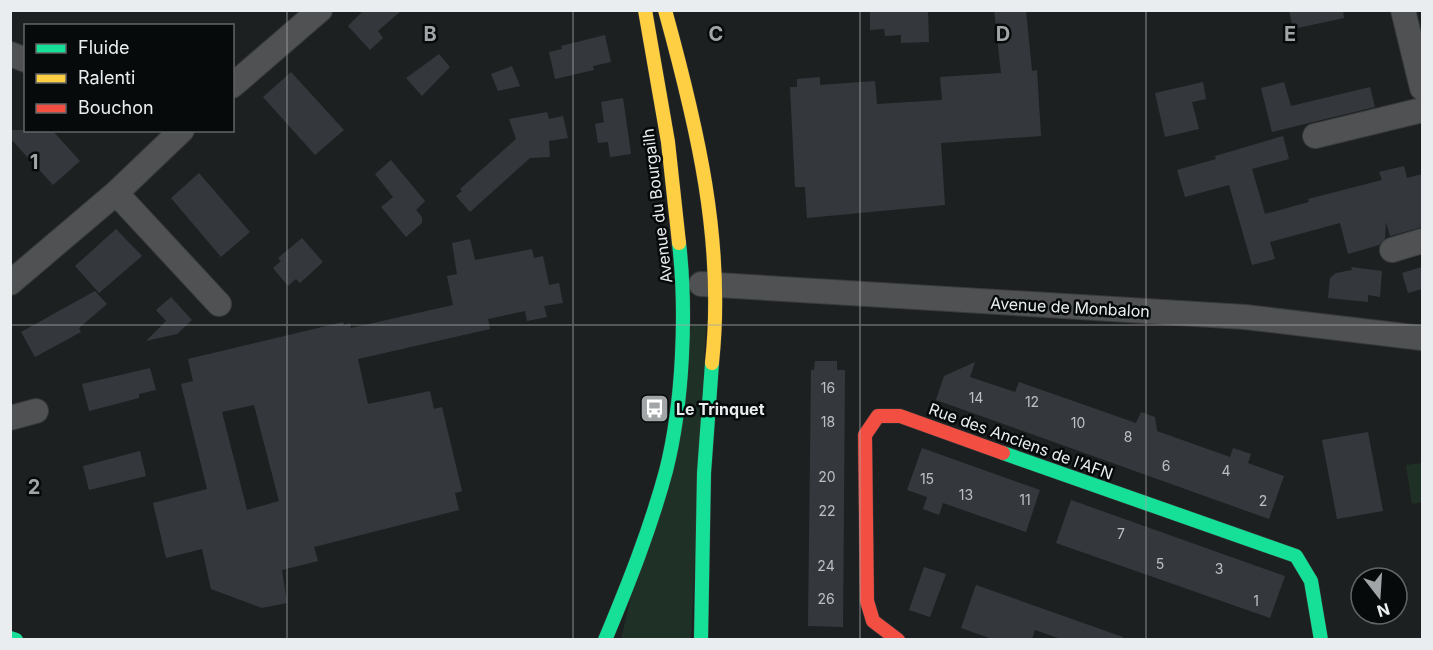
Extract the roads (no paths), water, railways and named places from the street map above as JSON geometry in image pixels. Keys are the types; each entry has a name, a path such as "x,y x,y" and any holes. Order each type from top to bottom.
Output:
{"main road":[{"name":"Avenue du Bourgailh","path":"604,639 641,552 666,470 677,407 684,284 668,142 645,10"},
{"path":"665,10 699,147 717,284 717,324 707,415 701,545 701,639"},
{"name":"Rue des Anciens de l'AFN","path":"898,639 873,621 867,601 865,435 878,416 900,416 1296,556 1311,581 1321,639"},
{"path":"10,638 16,639"}],"street":[{"path":"234,85 320,10"},
{"path":"1403,10 1422,88"},
{"path":"1315,136 1422,110"},
{"path":"10,283 116,193 175,133"},
{"path":"116,193 219,304"},
{"path":"1392,250 1422,241"},
{"name":"Avenue de Monbalon","path":"684,284 717,284 1245,317 1422,338"},
{"path":"10,418 36,411"}],"place":[{"name":"Le Trinquet","path":"655,409"}]}
